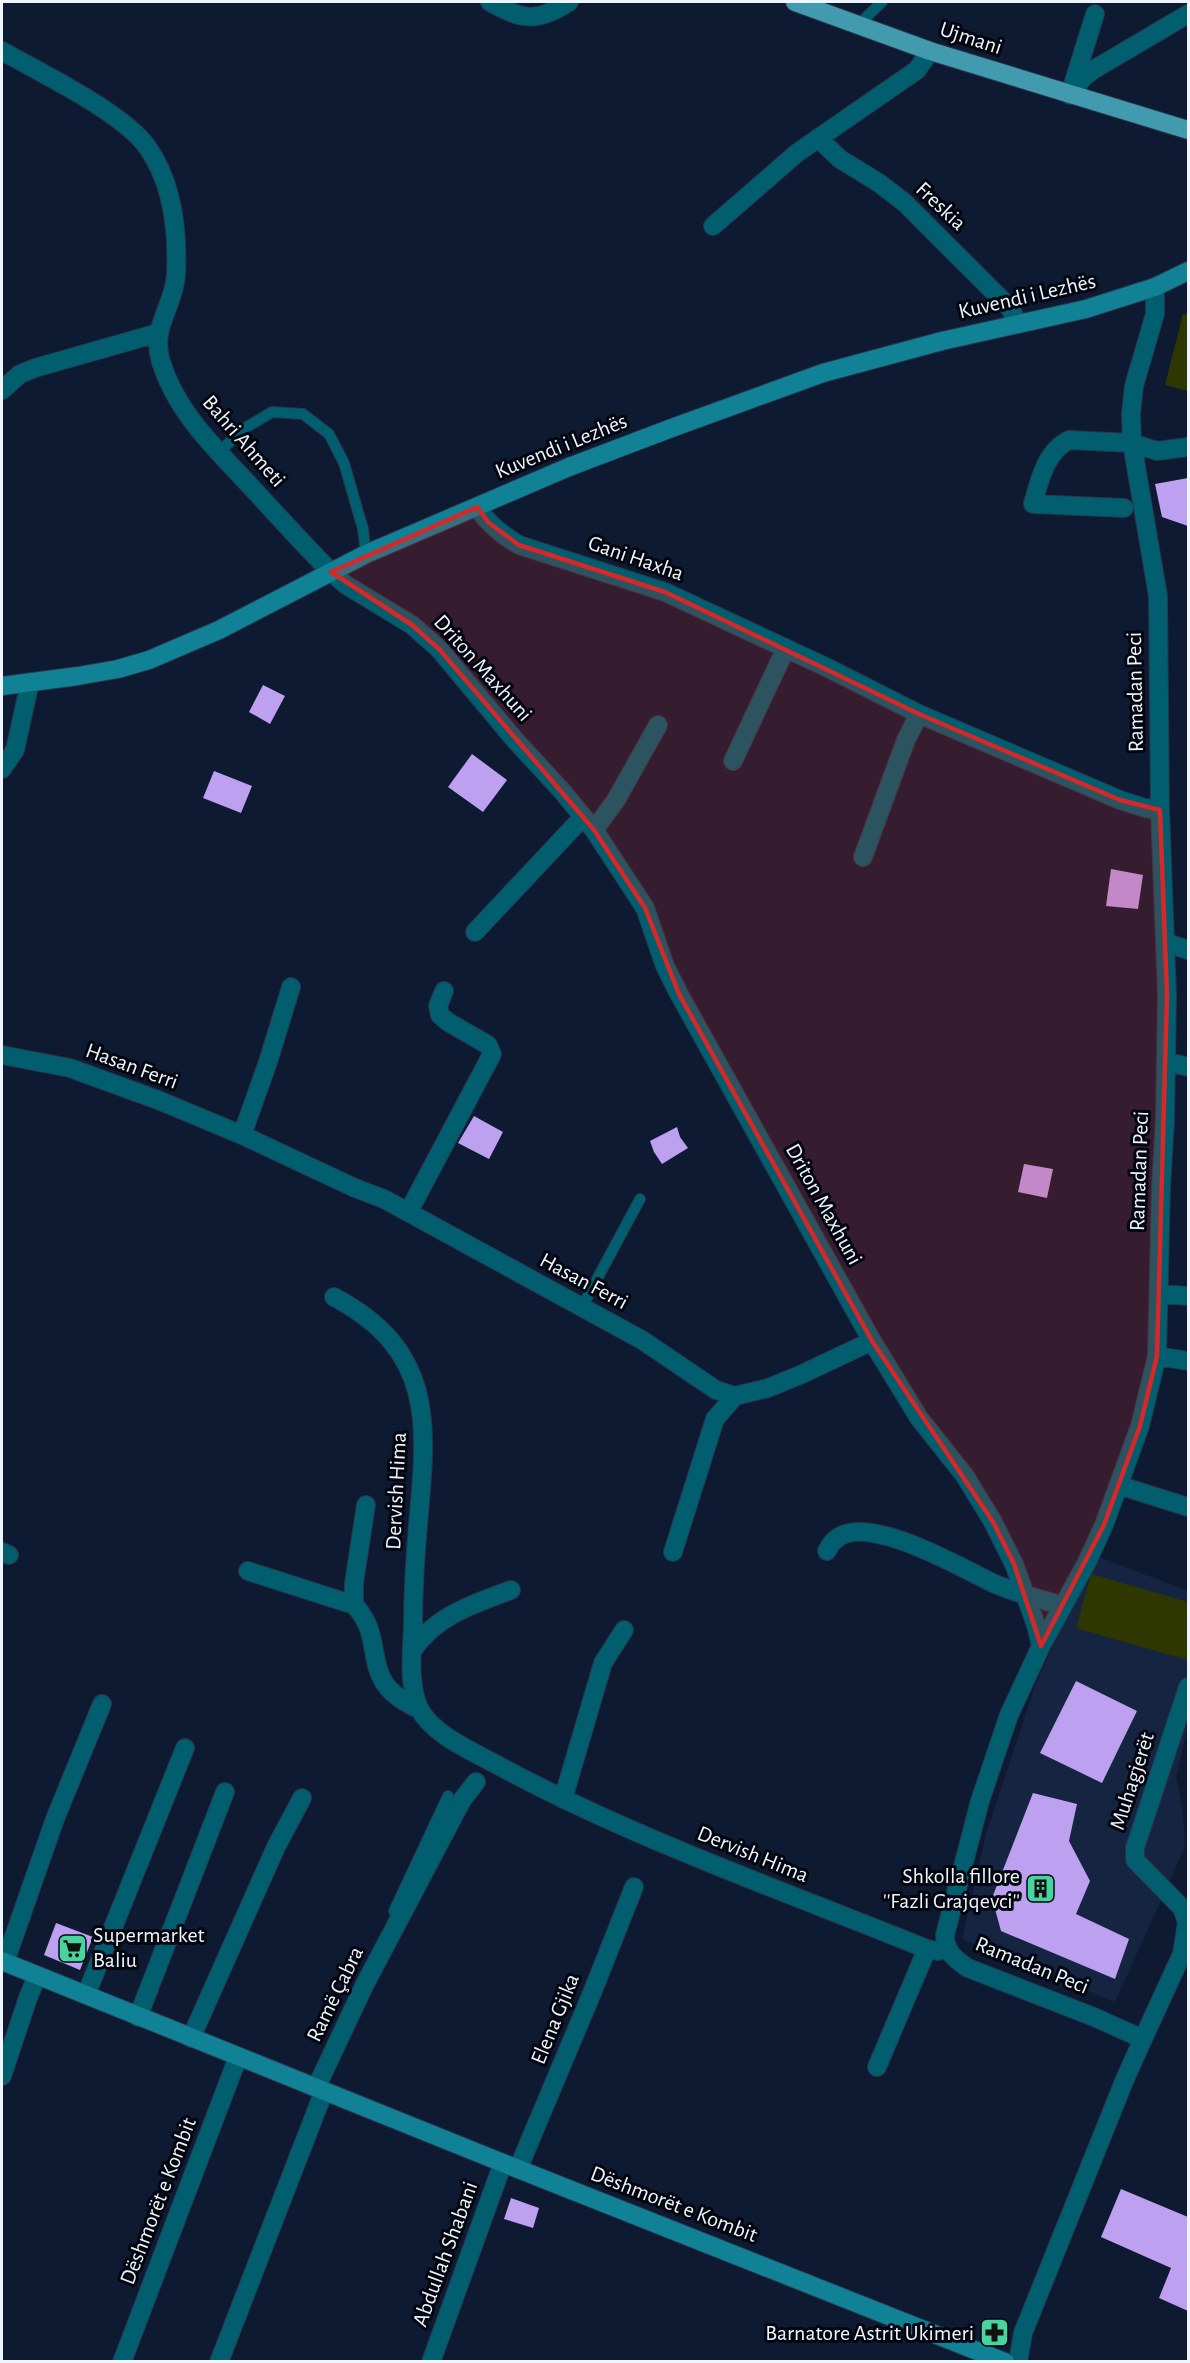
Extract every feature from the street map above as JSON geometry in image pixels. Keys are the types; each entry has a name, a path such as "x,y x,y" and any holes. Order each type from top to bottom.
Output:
{"main road":[{"name":"Ujmani","path":"795,2 930,51 1188,130"}],"street":[{"path":"489,2 512,14 531,17 552,13 569,2"},
{"path":"1070,95 1095,14"},
{"path":"1070,95 1083,78 1093,70 1188,14"},
{"name":"Bahri Ahmeti","path":"2,51 102,109 126,126 148,147 170,200 176,243 176,277 158,333 159,356 172,388 189,419 331,572"},
{"path":"712,226 796,153 917,70 930,51"},
{"name":"Freskia","path":"818,138 840,159 879,183 905,203 1010,308 1018,324"},
{"name":"Kuvendi i Lezhës","path":"2,686 118,669 149,660 219,630 366,554 624,446 823,373 942,341 1086,309 1155,287 1188,271"},
{"name":"Ramadan Peci","path":"1143,2039 1094,2017 968,1968 946,1949 945,1935 980,1802 1009,1714 1041,1646 1086,1564 1104,1525 1140,1426 1156,1356 1160,1294 1167,995 1160,810 1158,596 1132,443 1131,414 1134,386 1155,314 1155,287"},
{"path":"2,390 20,374 35,368 158,333"},
{"path":"1124,508 1033,504 1038,484 1051,456 1062,443 1078,439 1132,443 1157,451 1188,447"},
{"name":"Gani Haxha","path":"477,507 489,523 519,545 665,592 786,648 919,714 1119,800 1160,810"},
{"name":"Driton Maxhuni","path":"331,572 346,585 412,625 439,649 588,823 645,908 665,966 679,994 872,1341 919,1418 965,1476 987,1513 1014,1564 1026,1594 1041,1646"},
{"path":"733,761 786,648"},
{"path":"2,769 15,750 30,682"},
{"path":"863,857 906,740 919,714"},
{"path":"475,932 588,823 616,800 658,725"},
{"path":"1165,942 1188,950"},
{"path":"242,1135 291,987"},
{"path":"409,1211 492,1054 488,1045 477,1036 448,1022 440,1015 438,1006 444,991"},
{"name":"Hasan Ferri","path":"2,1055 70,1068 158,1100 242,1135 345,1184 409,1211 438,1230 642,1340 716,1390 735,1396"},
{"path":"1166,1061 1188,1066"},
{"path":"1160,1294 1188,1296"},
{"name":"Dervish Hima","path":"334,1297 367,1317 391,1340 406,1363 417,1390 424,1426 424,1470 417,1538 412,1681 419,1709"},
{"path":"673,1552 715,1419 735,1396 768,1388 872,1341"},
{"path":"1156,1356 1188,1361"},
{"path":"1118,1485 1188,1507"},
{"name":"Dervish Hima","path":"366,1505 354,1583 354,1605 368,1621 375,1664 382,1680 406,1703 419,1709 435,1727 455,1742 563,1799 646,1836 927,1949 938,1951 946,1949"},
{"path":"827,1551 835,1539 849,1532 874,1532 911,1543 996,1584 1063,1606"},
{"path":"248,1571 354,1605"},
{"path":"412,1651 422,1636 434,1626 474,1604 511,1590"},
{"path":"563,1799 603,1663 624,1629"},
{"name":"Muhagjerët","path":"1143,2039 1185,1953 1187,1922 1185,1905 1135,1860 1135,1848 1188,1687"},
{"name":"Dëshmorët e Kombit","path":"102,1704 55,1819 3,1962 1005,2361"},
{"path":"86,1995 185,1748"},
{"name":"Ramë Çabra","path":"320,2089 365,1984 462,1800 476,1782"},
{"path":"138,2017 225,1792"},
{"path":"191,2038 276,1847 302,1798"},
{"name":"Elena Gjika","path":"511,2166 592,1993 634,1887"},
{"path":"878,2067 927,1949"},
{"path":"2,2076 27,1998 37,1976"},
{"path":"1018,2361 1023,2332 1143,2039"},
{"name":"Dëshmorët e Kombit","path":"122,2361 238,2057"},
{"path":"219,2361 320,2089"},
{"name":"Abdullah Shabani","path":"431,2361 511,2166"}],"lane":[{"path":"858,25 882,2"},
{"path":"219,452 245,428 272,412 303,414 329,434 344,463 363,529 366,554"},
{"path":"582,1307 640,1199"},
{"name":"Ramë Çabra","path":"398,1922 394,1917 394,1910 448,1796"}],"highlighted area":[{"path":"477,507 489,523 519,545 665,592 919,714 1120,800 1160,810 1167,995 1157,1356 1140,1426 1104,1525 1041,1646 1014,1564 993,1522 872,1341 679,994 645,908 594,830 439,649 412,625 331,572"}],"shaded area":[{"path":"1094,1555 1188,1591 1188,1726 1176,1777 1183,1812 1185,1847 1115,2002 962,1939 986,1834 1036,1683"}],"green space":[{"path":"1183,314 1188,315 1188,391 1165,385"},
{"path":"1091,1574 1188,1602 1187,1660 1076,1628"}],"building":[{"path":"1188,478 1188,526 1162,517 1155,484"},
{"path":"263,685 285,696 270,724 249,712"},
{"path":"472,754 507,780 483,812 448,787"},
{"path":"214,771 252,786 241,813 203,798"},
{"path":"1111,869 1143,875 1138,909 1106,906"},
{"path":"474,1116 503,1132 489,1159 458,1143"},
{"path":"677,1127 680,1137 688,1148 662,1164 650,1141"},
{"path":"1024,1164 1053,1169 1047,1198 1018,1192"},
{"path":"1076,1681 1137,1711 1102,1783 1040,1753"},
{"name":"Shkolla fillore ''Fazli Grajqevci''","path":"1033,1793 1077,1804 1069,1841 1090,1881 1076,1914 1129,1939 1115,1979 1001,1931 992,1898"},
{"path":"56,1923 93,1937 80,1970 44,1955"},
{"path":"1121,2189 1188,2217 1188,2311 1159,2298 1171,2268 1101,2237"},
{"path":"511,2198 539,2208 533,2228 504,2219"}],"place":[{"name":"Shkolla fillore ''Fazli Grajqevci''","path":"1041,1889"},
{"name":"Supermarket Baliu","path":"72,1948"},
{"name":"Barnatore Astrit Ukimeri","path":"995,2333"}]}
